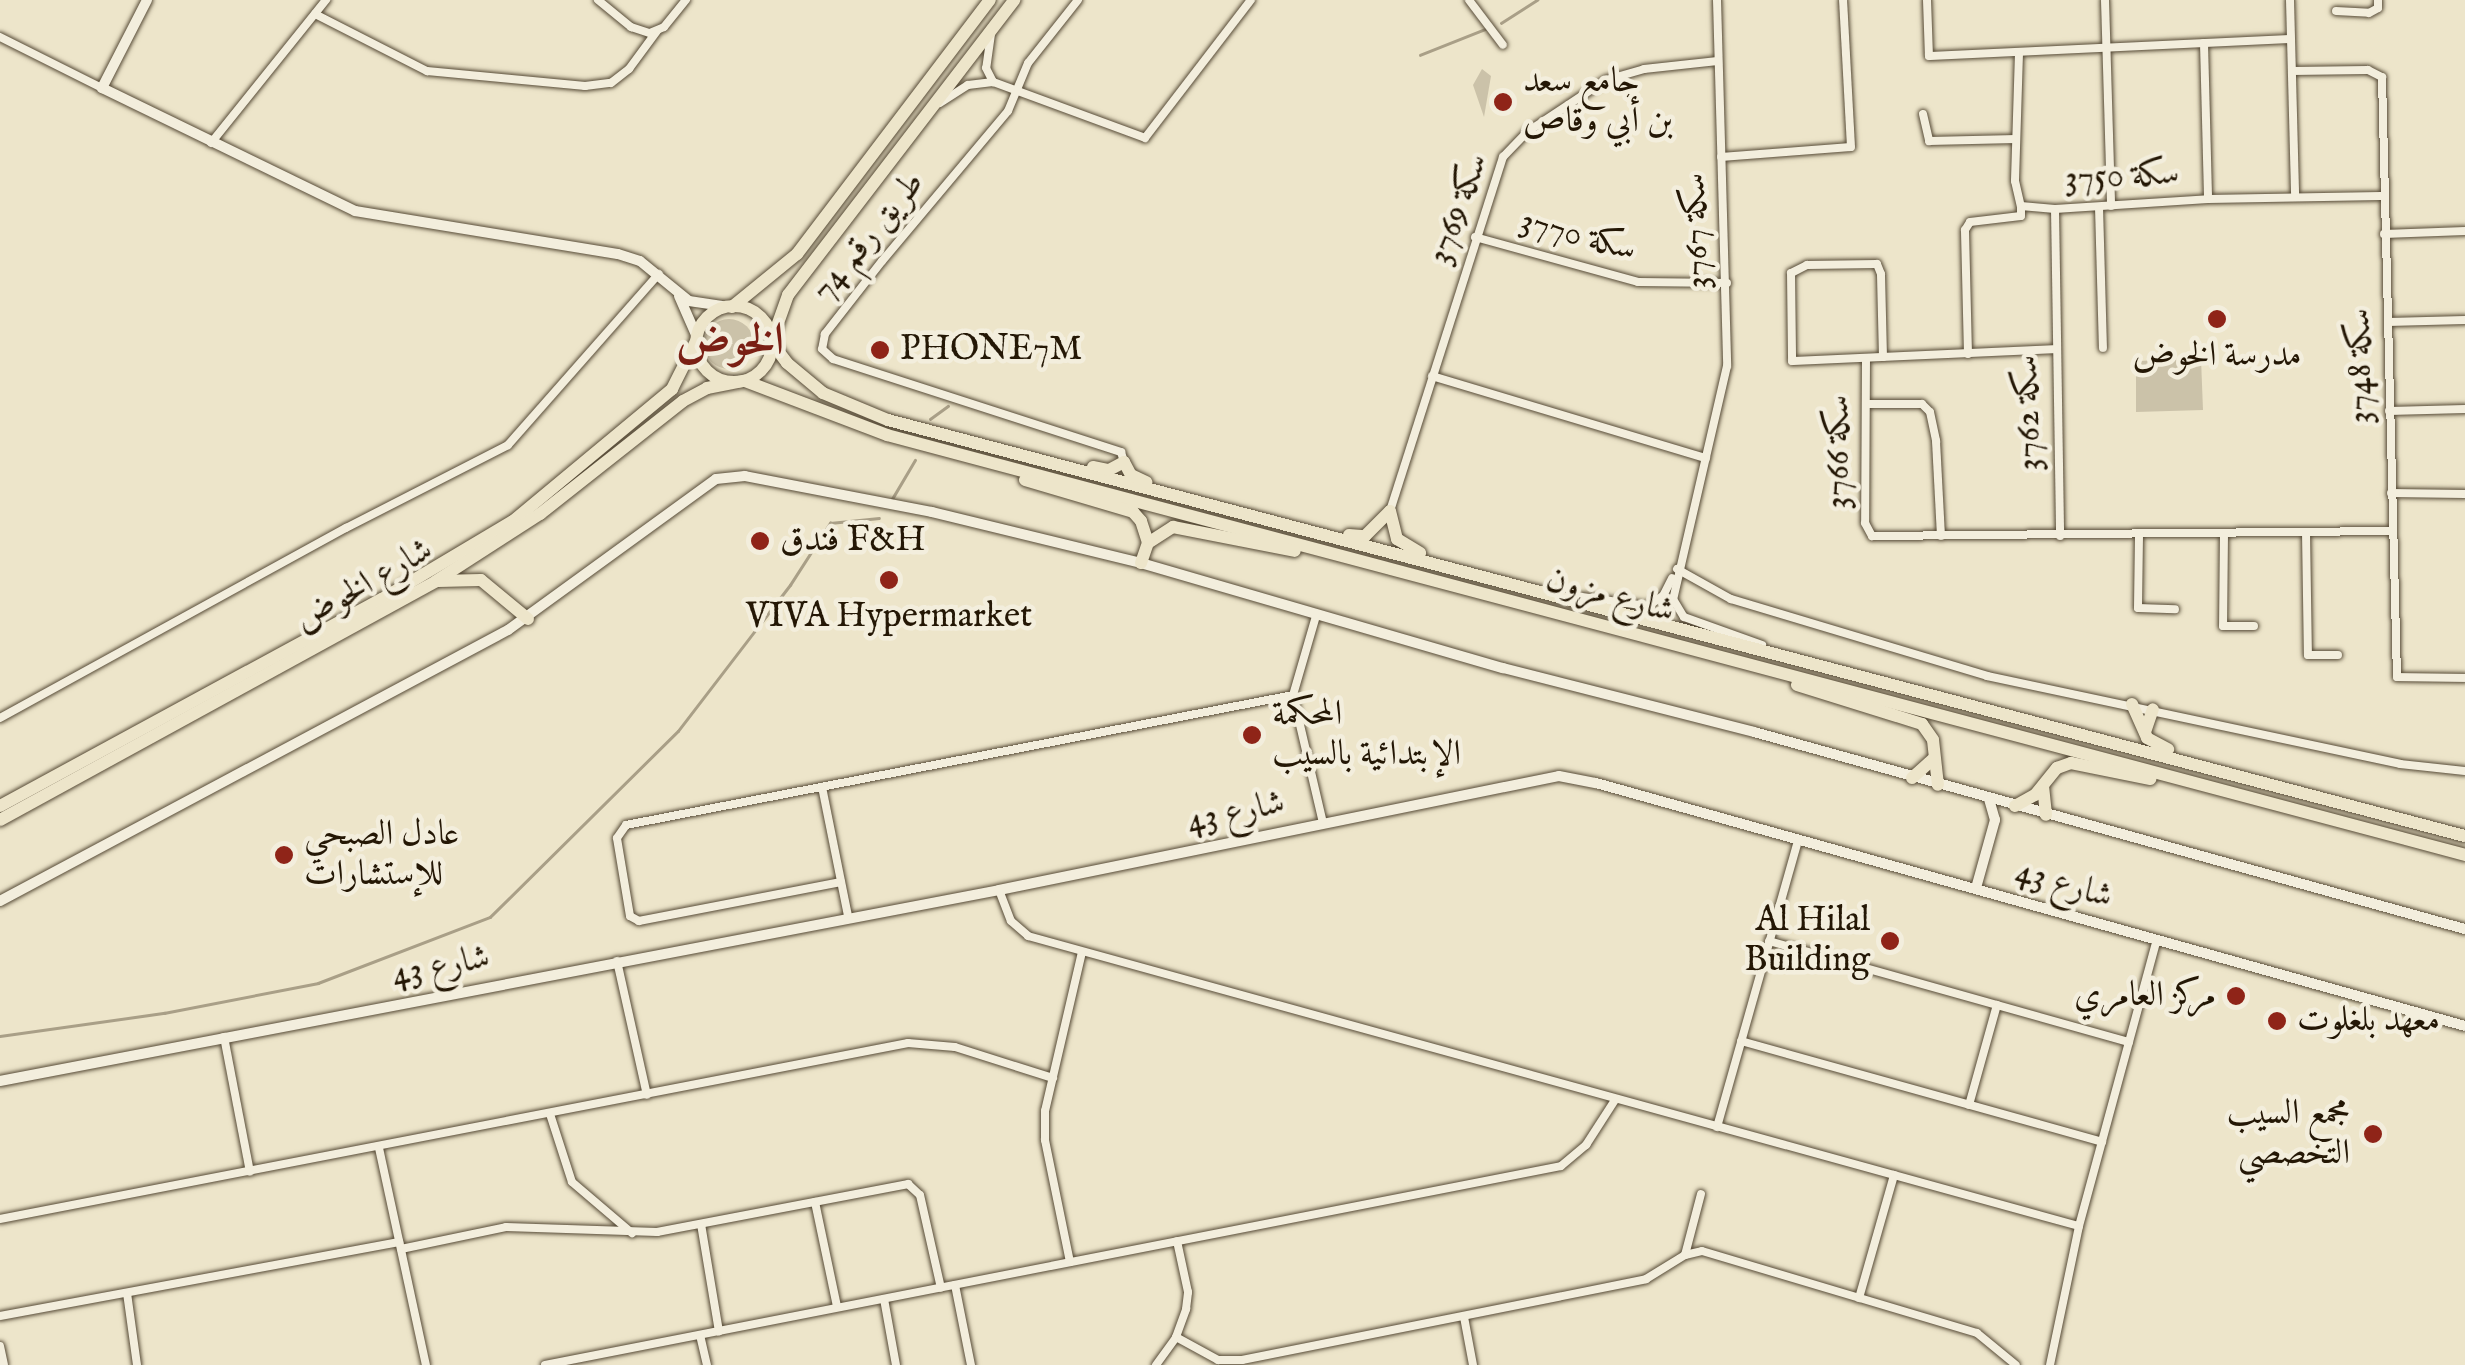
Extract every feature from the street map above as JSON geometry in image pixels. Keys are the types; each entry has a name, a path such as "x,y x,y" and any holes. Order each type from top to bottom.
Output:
{"main road":[{"path":"990,0 797,254 730,307 708,317 697,338 701,363 708,372 730,382 744,381 765,366 788,295 1014,0"},
{"path":"730,307 762,319 772,341"},
{"name":"شارع الخوض","path":"0,806 382,599 513,520 672,389 697,338"},
{"name":"شارع مزون","path":"772,341 806,381 846,405 1047,462 2465,836"},
{"name":"شارع مزون","path":"744,381 856,426 1006,468 2465,854"},
{"name":"شارع الخوض","path":"0,820 436,581 540,514 683,401 707,388 744,381"},
{"path":"1047,462 1109,470 1124,462 1131,475 1144,481 1244,513 1365,536 1390,511"},
{"path":"1006,468 1032,483 1132,512 1141,521 1148,543"},
{"path":"1390,511 1392,530 1407,548 1484,578"},
{"path":"1141,564 1148,543 1163,529 1178,527 1281,550 1312,549"},
{"path":"436,581 481,580 528,619"},
{"path":"1779,672 1797,685 1917,721 1930,734 1938,786"},
{"path":"2132,704 2145,734 2157,747 2217,761 2249,779"},
{"path":"2145,734 2146,718 2152,709"},
{"path":"1912,778 1934,758"},
{"path":"2015,806 2043,786 2057,768 2078,762 2163,782 2198,783"},
{"path":"2043,786 2046,815"}],"street":[{"path":"102,88 147,0"},
{"path":"211,143 326,0"},
{"path":"598,0 631,27 641,32 657,31"},
{"path":"314,14 427,71 584,86 612,82 630,68 686,0"},
{"name":"طريق رقم 74","path":"1078,0 1028,63 1008,110 825,334 822,349 833,359 1121,452 1124,462"},
{"path":"932,108 960,88 993,82 1145,138 1251,0"},
{"path":"1469,0 1503,44"},
{"name":"سكة 3767","path":"1676,569 1728,366 1717,0"},
{"path":"1721,157 1852,147 1843,0"},
{"path":"1927,0 1929,56 2291,40"},
{"path":"2105,0 2111,206"},
{"path":"2290,0 2295,196"},
{"path":"2336,11 2369,13 2378,8 2378,0"},
{"path":"992,28 986,68 993,82"},
{"path":"0,37 355,211 618,254 659,274 700,305 730,307"},
{"path":"2204,43 2208,200"},
{"name":"سكة 3750","path":"2018,52 2015,190 2021,206 2055,209 2295,196 2382,196"},
{"name":"سكة 3769","path":"1390,511 1503,157 1527,132 1606,80 1644,69 1718,60"},
{"name":"سكة 3748","path":"2292,70 2368,70 2382,77 2397,677 2465,678"},
{"path":"1922,114 1929,141 2016,139"},
{"path":"1968,354 1965,230 1970,222 2021,216 2021,206"},
{"path":"2099,207 2103,348"},
{"name":"سكة 3762","path":"2055,209 2054,350 2060,536"},
{"path":"2384,234 2465,231"},
{"name":"سكة 3770","path":"1476,237 1638,282 1727,283"},
{"path":"1882,356 1881,274 1877,264 1807,265 1790,273 1792,361 2054,350"},
{"path":"0,718 346,528 508,445 659,274"},
{"path":"673,287 697,338"},
{"path":"2388,322 2465,320"},
{"name":"سكة 3766","path":"1866,358 1867,530 1872,536 2060,536"},
{"path":"1432,376 1706,458"},
{"path":"1868,404 1922,404 1930,412 1936,441 1941,536"},
{"path":"2389,411 2465,409"},
{"path":"0,900 528,619 700,490 716,479 732,477 932,512 1141,564 1316,616 2465,929"},
{"path":"2390,493 2465,494"},
{"path":"2060,536 2393,531"},
{"path":"2306,532 2308,655 2338,655"},
{"path":"2224,534 2223,626 2254,626"},
{"path":"2139,536 2138,608 2175,609"},
{"path":"1555,596 1648,606 1663,596 1676,569"},
{"path":"1676,569 1672,598 1684,618 1778,654"},
{"path":"1676,569 1730,600 1986,676 2400,764 2465,771"},
{"path":"1316,616 1293,694 1323,824"},
{"path":"841,882 639,921 630,916 617,840 621,828 1293,694"},
{"name":"شارع 43","path":"0,1081 999,890 1559,776 2465,1026"},
{"path":"822,787 848,916"},
{"path":"1976,888 1995,820 1989,799"},
{"path":"1995,820 2015,806"},
{"path":"1717,1127 1798,840"},
{"path":"999,890 1016,929 1082,952 2079,1226"},
{"path":"2050,1365 2079,1226 2157,940"},
{"path":"1770,941 2129,1042"},
{"path":"1070,1262 1045,1140 1053,1078 1082,952"},
{"path":"617,961 648,1095"},
{"path":"1969,1105 1997,1005"},
{"path":"224,1038 250,1172"},
{"path":"1741,1042 2102,1142"},
{"path":"0,1219 908,1044 955,1048 1053,1078"},
{"path":"545,1365 577,1362 837,1306 1561,1166 1586,1144 1614,1100"},
{"path":"550,1114 572,1182 632,1233"},
{"path":"379,1148 426,1365"},
{"path":"1859,1298 1894,1176"},
{"path":"0,1316 506,1227 632,1233 701,1224 904,1185 916,1188 941,1288"},
{"path":"1685,1255 1701,1194"},
{"path":"815,1202 837,1306"},
{"path":"701,1224 718,1331"},
{"path":"1156,1365 1176,1337 1188,1292 1177,1241"},
{"path":"1176,1337 1218,1360 1242,1360 1646,1279 1685,1255 1702,1251 1977,1333 2016,1365"},
{"path":"955,1285 971,1365"},
{"path":"127,1293 137,1365"},
{"path":"884,1299 896,1365"},
{"path":"1464,1317 1473,1365"},
{"path":"700,1335 707,1365"},
{"path":"0,1346 4,1365"}],"shaded area":[{"path":"1482,69 1491,76 1484,117 1473,85"},
{"path":"719,320 739,320 753,334 753,354 739,368 719,368 705,354 705,334"},
{"path":"2201,359 2203,410 2136,412 2136,361"}],"waterway":[{"path":"1501,23 1537,0"},
{"path":"1420,55 1485,29"},
{"path":"930,419 948,406"},
{"path":"892,499 915,460"},
{"path":"0,1036 164,1013 318,983 490,917 678,731 790,585 830,523 879,518"}],"place":[{"name":"جامع سعد بن أبي وقاص","path":"1503,102"},
{"name":"مدرسة الخوض","path":"2217,319"},
{"name":"PHONE7M","path":"880,350"},
{"name":"فندق F&H","path":"760,541"},
{"name":"VIVA Hypermarket","path":"889,580"},
{"name":"المحكمة الإبتدائية بالسيب","path":"1252,735"},
{"name":"عادل الصبحي للإستشارات","path":"284,855"},
{"name":"Al Hilal Building","path":"1890,941"},
{"name":"مركز العامري","path":"2236,996"},
{"name":"معهد بلغلوت","path":"2277,1021"},
{"name":"مجمع السيب التخصصي","path":"2373,1134"}],"district":[{"name":"الخوض","path":"730,342"}]}
